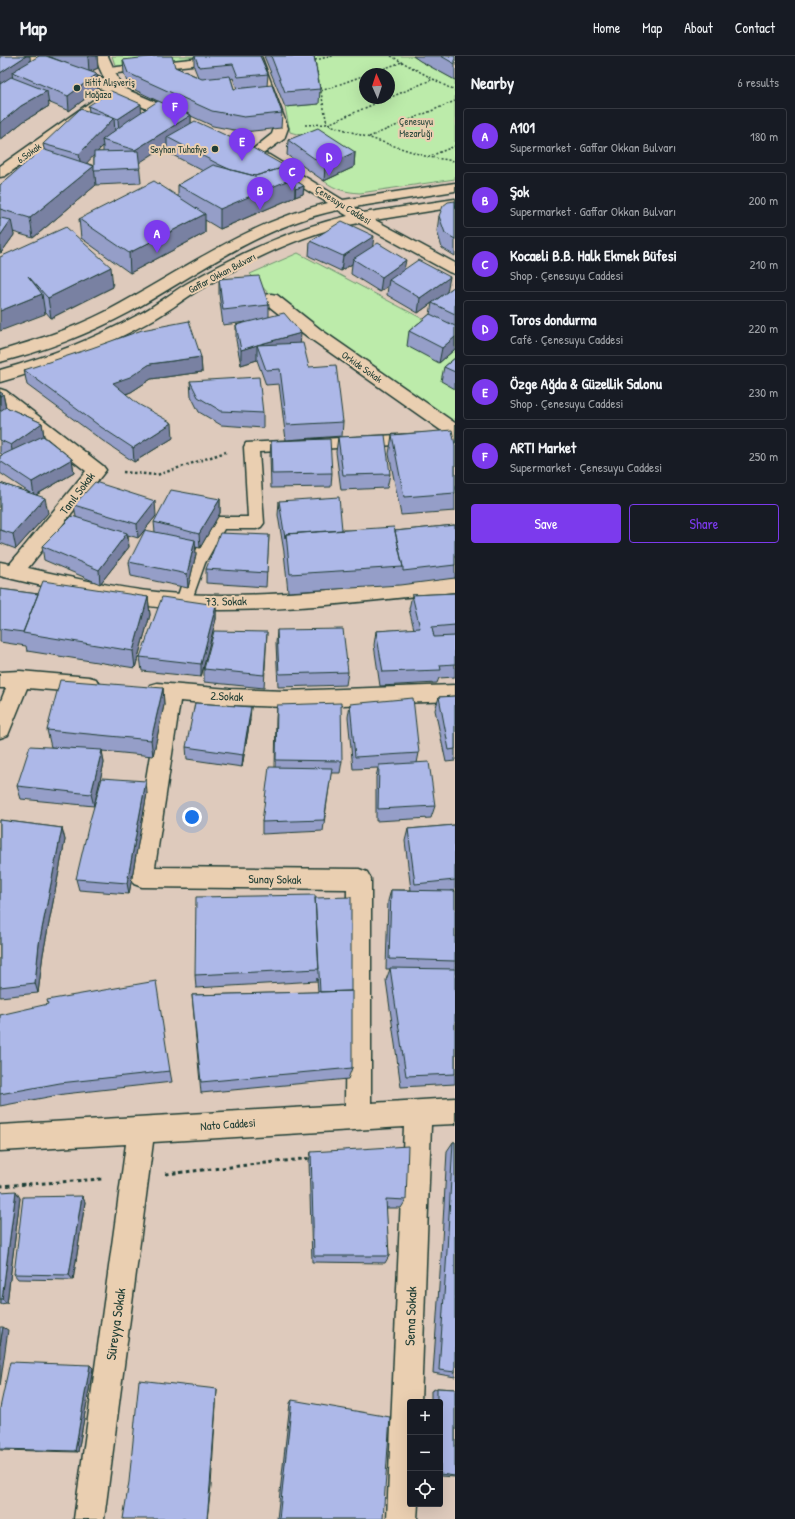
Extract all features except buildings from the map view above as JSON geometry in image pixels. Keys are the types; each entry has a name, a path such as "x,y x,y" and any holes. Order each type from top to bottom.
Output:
{"street":[{"path":"32,56 116,90 193,124"},
{"path":"101,56 116,90"},
{"path":"254,56 281,128 279,136 255,153"},
{"name":"6.Sokak","path":"0,173 116,90"},
{"name":"Çenesuyu Caddesi","path":"241,146 310,185 341,206 455,269"},
{"name":"Gaffar Okkan Bulvarı","path":"0,357 70,333 99,320 123,308 197,263 262,231 314,211 455,187"},
{"name":"Gaffar Okkan Bulvarı","path":"0,376 27,369 112,334 145,318 199,283 303,233 362,218 455,203"},
{"name":"Orkide Sokak","path":"271,299 314,333 455,432"},
{"name":"Tanıl Sokak","path":"0,395 96,470 7,570"},
{"name":"73. Sokak","path":"7,570 45,580 112,592 184,601 215,602 286,600 455,585"},
{"path":"0,729 10,680 108,687"},
{"name":"2.Sokak","path":"139,690 229,697 286,699 455,693"},
{"name":"Sunay Sokak","path":"171,692 142,877 359,879 358,1116"},
{"name":"Nato Caddesi","path":"0,1138 455,1111"},
{"name":"Sema Sokak","path":"402,1519 418,1113"},
{"name":"Süreyya Sokak","path":"89,1519 141,1130"}],"lane":[{"path":"108,71 248,56"},
{"path":"184,601 197,563 219,523 256,523 251,447 455,437"}],"path":[{"path":"314,56 327,124"},
{"path":"315,60 333,56"},
{"path":"391,56 455,91"},
{"path":"386,68 402,62"},
{"path":"321,91 359,77"},
{"path":"395,95 433,79"},
{"path":"369,138 455,101"},
{"path":"327,124 374,104"},
{"path":"302,125 327,124 428,157 455,161"},
{"path":"428,157 455,146"},
{"path":"96,470 156,475 171,472 218,453 251,447"},
{"path":"0,1186 135,1177 315,1158"}],"green space":[{"path":"112,56 219,56 116,68"},
{"name":"Çenesuyu Mezarlığı","path":"309,56 412,56 455,80 455,179 360,193 333,187 324,181 353,167 321,141 290,132 285,107 319,104"},
{"path":"298,253 455,336 455,430 273,298 250,274"}],"place":[{"name":"Hitit Alışveriş Mağaza","path":"77,88"},
{"name":"ARTI Market","path":"175,126"},
{"name":"Seyhan Tuhafiye","path":"215,149"},
{"name":"Özge Ağda & Güzellik Salonu","path":"242,161"},
{"name":"Toros dondurma","path":"329,176"},
{"name":"Kocaeli B.B. Halk Ekmek Büfesi","path":"292,191"},
{"name":"Şok","path":"260,210"},
{"name":"A101","path":"157,253"}]}
